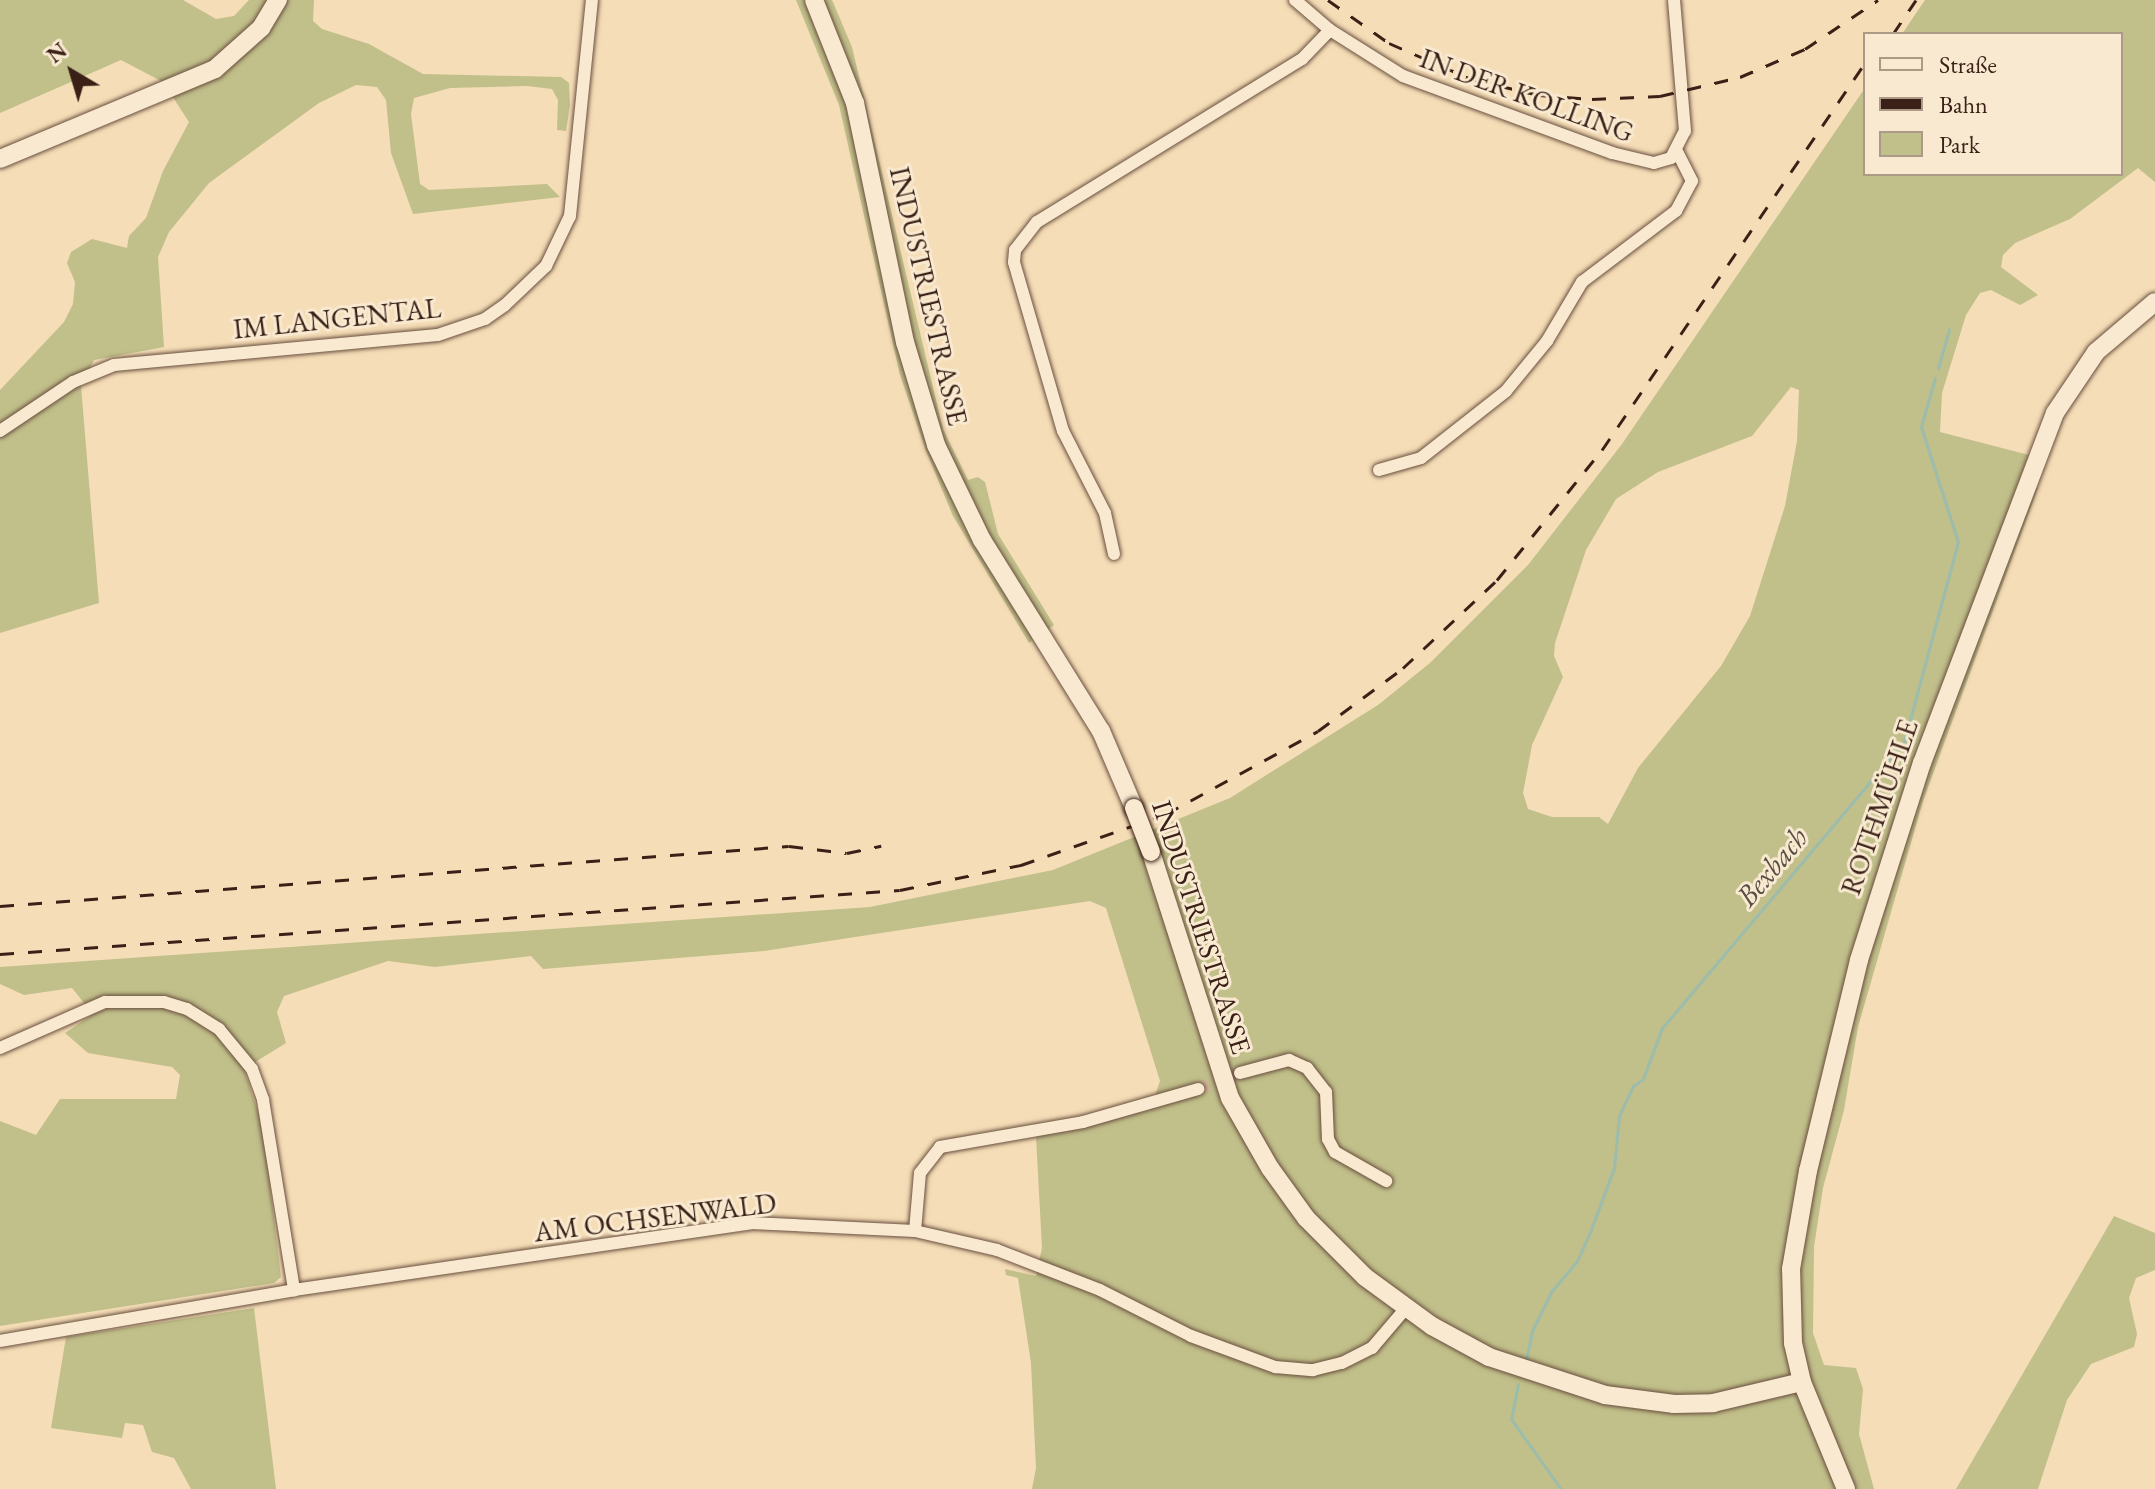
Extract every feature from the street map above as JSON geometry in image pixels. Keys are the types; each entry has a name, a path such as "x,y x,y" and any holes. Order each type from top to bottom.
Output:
{"street":[{"path":"0,159 215,69 261,28 278,0"},
{"name":"IM LANGENTAL","path":"0,431 73,382 114,365 438,335 485,319 505,305 546,266 570,216 592,0"},
{"name":"INDUSTRIESTRASSE","path":"814,0 855,103 905,342 936,445 982,540 1101,731 1151,852 1211,1050 1246,1127 1306,1218 1365,1277 1406,1308 1456,1340 1524,1372 1605,1395 1674,1404 1713,1403 1802,1382"},
{"name":"IN DER KOLLING","path":"1295,0 1330,30 1403,76 1612,153 1654,163 1677,152"},
{"path":"1379,470 1421,458 1506,391 1532,362 1582,282 1676,211 1692,181 1677,152 1686,110 1674,0"},
{"path":"1114,554 1105,513 1063,431 1014,262 1015,250 1037,222 1302,59 1330,30"},
{"name":"ROTHMÜHLE","path":"1846,1489 1802,1382 1790,1312 1798,1225 1844,1017 1893,844 2055,413 2096,352 2155,302"},
{"path":"0,1048 105,1002 164,1002 187,1009 219,1029 242,1054 260,1091 294,1290"},
{"path":"1240,1073 1289,1060 1307,1068 1326,1092 1328,1139 1335,1152 1386,1181"},
{"path":"915,1231 920,1173 940,1147 1083,1122 1198,1089"},
{"name":"AM OCHSENWALD","path":"0,1341 294,1290 751,1223 915,1231 1034,1264 1191,1336 1275,1367 1313,1370 1342,1363 1372,1348 1406,1308"}],"green space":[{"path":"0,0 183,0 216,19 234,16 249,0 314,0 313,21 322,29 369,44 423,74 561,77 569,83 570,105 566,131 557,130 558,100 552,89 527,86 450,88 414,98 411,114 420,184 429,190 547,184 560,197 413,214 391,153 386,100 377,87 356,85 319,103 209,183 169,232 158,257 164,347 94,360 81,386 99,603 0,633 0,390 64,322 73,304 75,282 67,263 71,252 92,239 127,248 129,236 146,218 163,171 189,122 163,82 121,60 0,113"},
{"path":"796,0 832,0 852,47 943,429 968,480 978,477 985,482 998,534 1054,625 1029,643 953,516 926,451 900,375 839,105"},
{"path":"1925,0 2155,0 2155,182 2138,168 2070,219 2015,243 2003,255 2001,267 2038,295 2020,305 1991,290 1980,293 1966,315 1942,393 1940,432 2029,455 2020,479 2038,488 1923,801 1858,1027 1844,1110 1823,1188 1814,1247 1813,1333 1824,1365 1856,1368 1863,1389 1859,1434 1874,1489 1032,1489 1036,1468 1031,1363 1018,1278 1006,1275 1005,1269 1036,1276 1042,1248 1036,1137 1150,1110 1160,1081 1106,908 1090,901 764,951 543,969 531,956 435,967 388,961 284,996 277,1012 286,1043 244,1069 263,1128 281,1277 274,1283 0,1326 0,1121 36,1135 60,1099 176,1099 180,1075 172,1067 88,1053 65,1033 93,1014 72,988 24,995 0,984 0,967 870,907 1053,870 1230,798 1378,705 1430,663 1528,565 1622,444 1863,91 1863,176 2123,176 2123,32 1903,32","holes":["1791,387 1799,390 1797,441 1785,506 1750,616 1721,666 1638,768 1608,824 1599,817 1552,817 1528,809 1523,793 1532,745 1563,677 1554,656 1555,643 1586,550 1616,499 1658,472 1752,436"]},
{"path":"2114,1216 2155,1233 2155,1270 2136,1278 2129,1298 2137,1334 2134,1347 2091,1364 2067,1400 2038,1489 1956,1489"},
{"path":"254,1308 276,1489 191,1489 174,1458 152,1452 143,1425 125,1423 122,1438 51,1428 66,1337"}],"waterway":[{"name":"Bexbach","path":"1938,368 1949,330"},
{"name":"Bexbach","path":"1526,1360 1532,1331 1551,1292 1577,1261 1590,1232 1614,1168 1619,1116 1633,1086 1643,1079 1662,1028 1904,742 1958,542 1921,427 1935,378"},
{"name":"Bexbach","path":"1518,1384 1511,1419 1561,1489"}],"tunnel":[{"path":"1198,1089 1240,1073"}],"railway":[{"path":"1328,0 1389,43 1471,79 1539,95 1592,99 1660,96 1740,77 1805,49 1878,0"},
{"path":"1894,32 1916,0"},
{"path":"0,954 900,890 1021,865 1166,814 1318,731 1403,668 1497,580 1602,450 1863,66"},
{"path":"0,906 789,846 847,853 881,846"}]}
